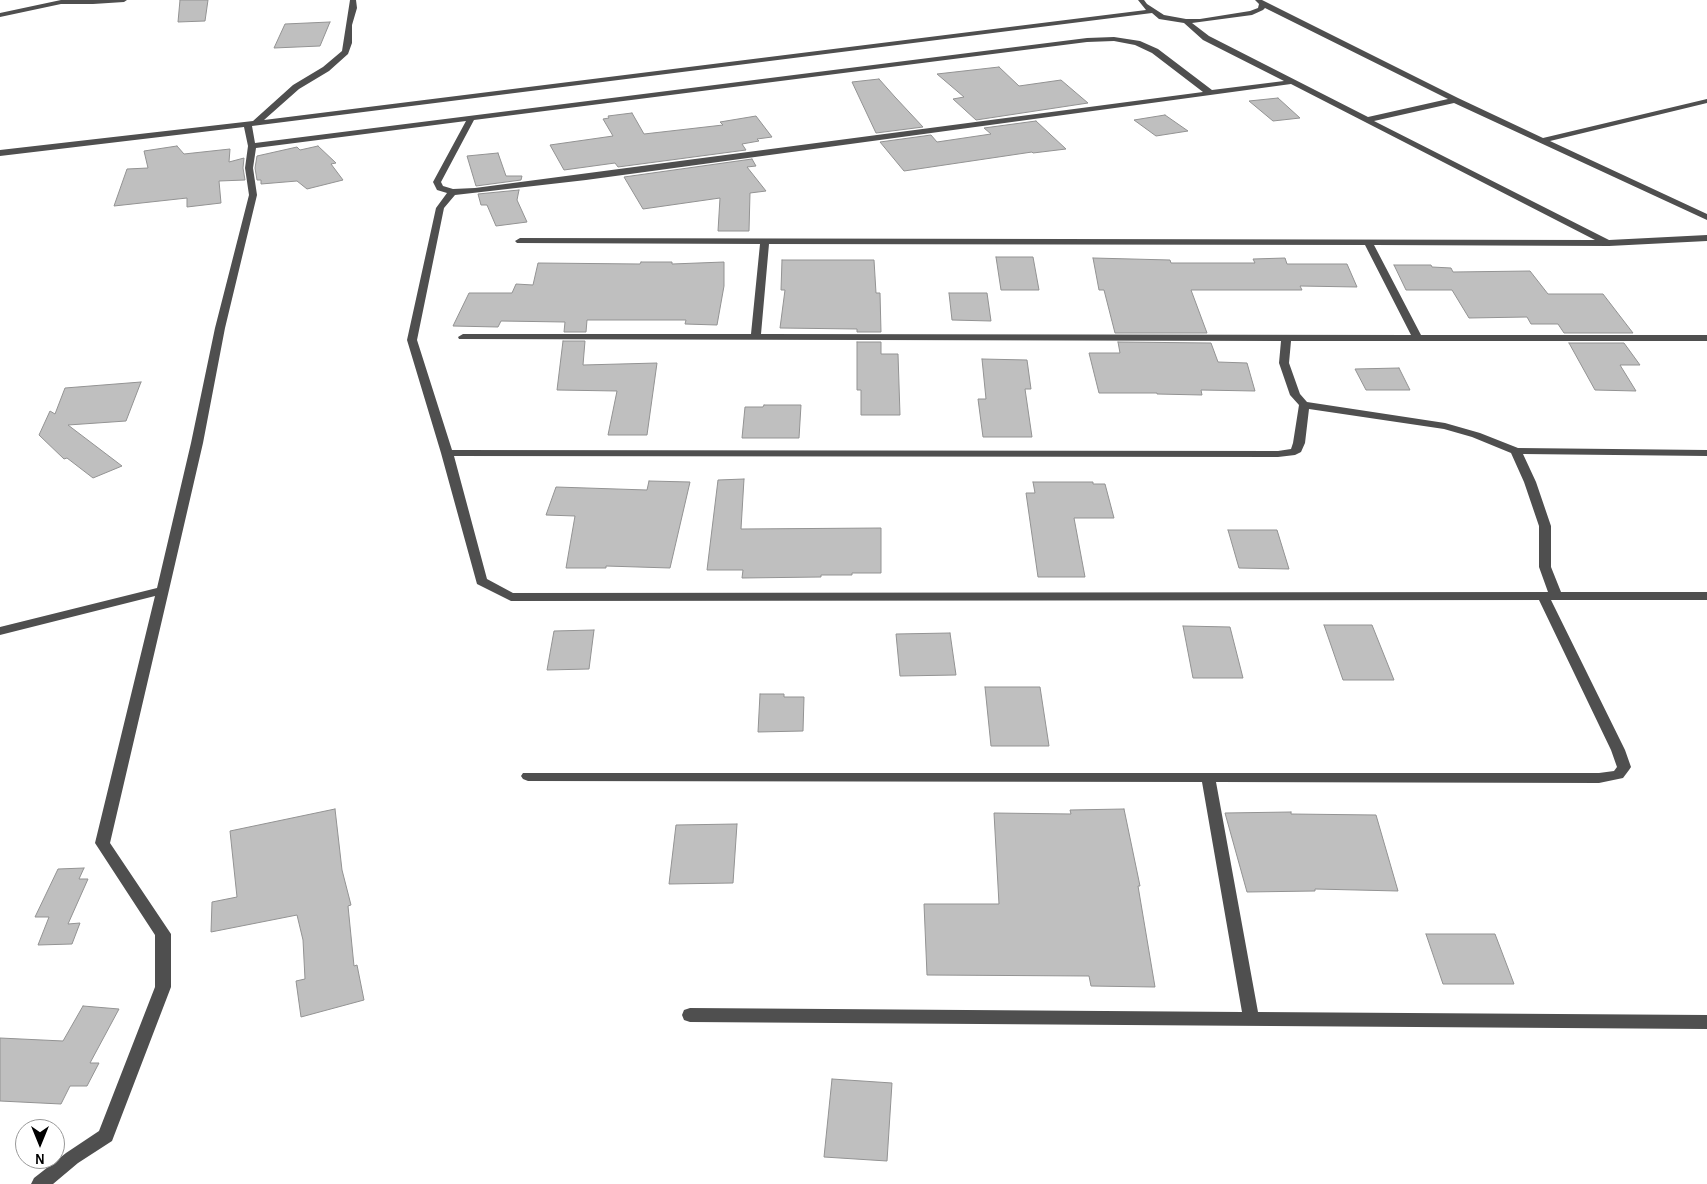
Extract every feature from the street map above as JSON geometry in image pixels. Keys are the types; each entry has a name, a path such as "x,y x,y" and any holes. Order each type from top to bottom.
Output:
{"street":[{"path":"0,16 61,2 124,0"},
{"path":"252,123 296,87 326,69 345,52 348,43 348,25 353,8 353,0"},
{"path":"1141,0 1144,6 1152,11 1172,20 1186,21 1200,21 1252,13 1261,9 1260,2"},
{"path":"1260,2 1455,100 1707,217"},
{"path":"0,153 1152,11"},
{"path":"1186,21 1197,32 1292,82 1609,243"},
{"path":"252,146 1087,40 1114,40 1137,43 1149,48 1209,92"},
{"path":"471,119 437,182 440,188 452,192 475,191 586,178 1292,82"},
{"path":"1367,120 1455,100"},
{"path":"1544,140 1707,101"},
{"path":"40,1184 72,1158 106,1136 163,987 163,934 102,843 197,443 220,328 253,194 249,168 252,146 252,123"},
{"path":"452,192 440,208 412,340 447,453 481,581 511,597 1707,596"},
{"path":"520,241 1609,243 1707,238"},
{"path":"756,337 765,242"},
{"path":"1368,243 1418,338"},
{"path":"463,337 1707,338"},
{"path":"1286,338 1284,363 1295,395 1304,405 1445,426 1476,435 1516,451 1707,453"},
{"path":"447,453 1278,454 1295,452 1299,443 1304,405"},
{"path":"528,776 1600,778 1618,775 1624,767 1618,750 1550,596 1545,567 1546,526 1516,451"},
{"path":"0,631 162,590"},
{"path":"1208,778 1250,1018"},
{"path":"690,1015 1707,1022"}],"building":[{"path":"180,0 208,0 205,21 178,22"},
{"path":"330,22 320,46 274,48 285,24"},
{"path":"999,67 1019,86 1061,80 1088,103 976,120 953,99 964,97 937,74"},
{"path":"879,79 923,127 876,133 852,82"},
{"path":"1278,98 1300,118 1273,121 1249,101"},
{"path":"632,113 644,134 723,125 720,122 756,116 772,137 742,144 746,150 618,167 615,163 564,170 550,145 613,136 603,119 609,118 608,116"},
{"path":"1165,115 1188,131 1156,136 1134,120"},
{"path":"1036,121 1066,149 1032,152 904,171 880,142 931,135 937,142 991,134 984,128"},
{"path":"177,146 184,154 230,149 229,162 244,158 245,180 219,181 221,203 187,207 187,198 114,206 127,169 148,168 144,151"},
{"path":"318,146 336,163 331,164 343,180 307,189 297,181 261,184 261,180 257,180 255,168 257,156 297,147 300,150"},
{"path":"498,153 506,176 522,176 521,180 476,186 467,156"},
{"path":"752,159 756,166 747,167 766,191 750,193 749,231 718,231 720,198 643,209 624,177"},
{"path":"519,190 517,200 527,222 496,226 487,205 481,205 478,194"},
{"path":"996,257 1033,257 1039,290 1001,290"},
{"path":"1093,258 1170,260 1171,263 1255,263 1253,259 1285,258 1287,264 1347,264 1357,287 1300,286 1302,290 1191,290 1207,333 1115,333 1104,290 1099,290"},
{"path":"782,260 874,260 876,293 880,293 881,332 857,332 857,329 780,328 785,290 781,290"},
{"path":"641,262 672,262 672,264 724,262 724,286 717,325 685,324 686,320 587,320 586,332 564,332 565,322 501,321 498,327 453,326 469,293 512,293 516,284 533,285 538,263 640,264"},
{"path":"1394,265 1431,265 1432,267 1451,268 1453,272 1530,271 1548,294 1603,294 1633,333 1564,333 1558,324 1531,324 1527,317 1469,318 1452,290 1406,290"},
{"path":"949,293 987,293 991,321 952,320"},
{"path":"563,341 585,341 583,365 657,363 647,435 608,435 617,391 557,390"},
{"path":"857,342 881,342 881,354 898,354 900,415 861,415 861,390 857,390"},
{"path":"1118,342 1211,343 1218,362 1247,363 1255,391 1201,390 1202,395 1099,393 1089,353 1120,353"},
{"path":"1569,343 1624,343 1640,365 1620,365 1636,391 1595,390"},
{"path":"982,359 1027,360 1031,389 1025,389 1032,437 983,437 978,399 986,399"},
{"path":"1399,368 1410,390 1366,390 1355,369"},
{"path":"141,382 126,421 68,425 122,466 93,478 67,458 64,459 39,435 50,411 55,414 65,388"},
{"path":"764,405 801,405 799,438 742,438 745,407 763,407"},
{"path":"744,479 741,529 881,528 881,573 821,575 821,577 742,578 743,570 707,570 718,480"},
{"path":"649,481 690,482 670,568 606,566 606,568 566,568 575,516 546,515 556,487 647,490"},
{"path":"1033,482 1093,482 1093,484 1105,484 1114,518 1074,518 1085,577 1038,577 1026,493 1035,493"},
{"path":"1228,530 1277,530 1289,569 1239,568"},
{"path":"1324,625 1372,625 1394,680 1343,680"},
{"path":"1183,626 1230,627 1243,678 1193,678"},
{"path":"594,630 589,669 547,670 554,631"},
{"path":"950,633 956,675 900,676 896,634"},
{"path":"985,687 1040,687 1049,746 991,746"},
{"path":"760,694 784,694 784,697 804,697 803,731 758,732"},
{"path":"335,809 342,870 351,905 348,906 354,966 357,965 364,1000 301,1017 296,981 305,979 303,940 297,915 211,932 212,902 237,897 230,831"},
{"path":"1124,809 1140,886 1138,886 1155,987 1091,986 1089,976 927,975 924,904 999,904 994,813 1071,814 1070,810"},
{"path":"1291,812 1291,814 1376,815 1398,891 1315,889 1315,891 1247,892 1225,813"},
{"path":"737,824 733,883 669,884 676,825"},
{"path":"84,868 79,879 88,879 68,924 80,923 72,944 38,945 49,917 35,917 58,869"},
{"path":"1426,934 1495,934 1514,984 1443,984"},
{"path":"83,1006 119,1009 90,1063 99,1063 87,1086 70,1086 61,1104 0,1101 0,1038 63,1041"},
{"path":"832,1079 892,1083 887,1161 824,1157"}]}
